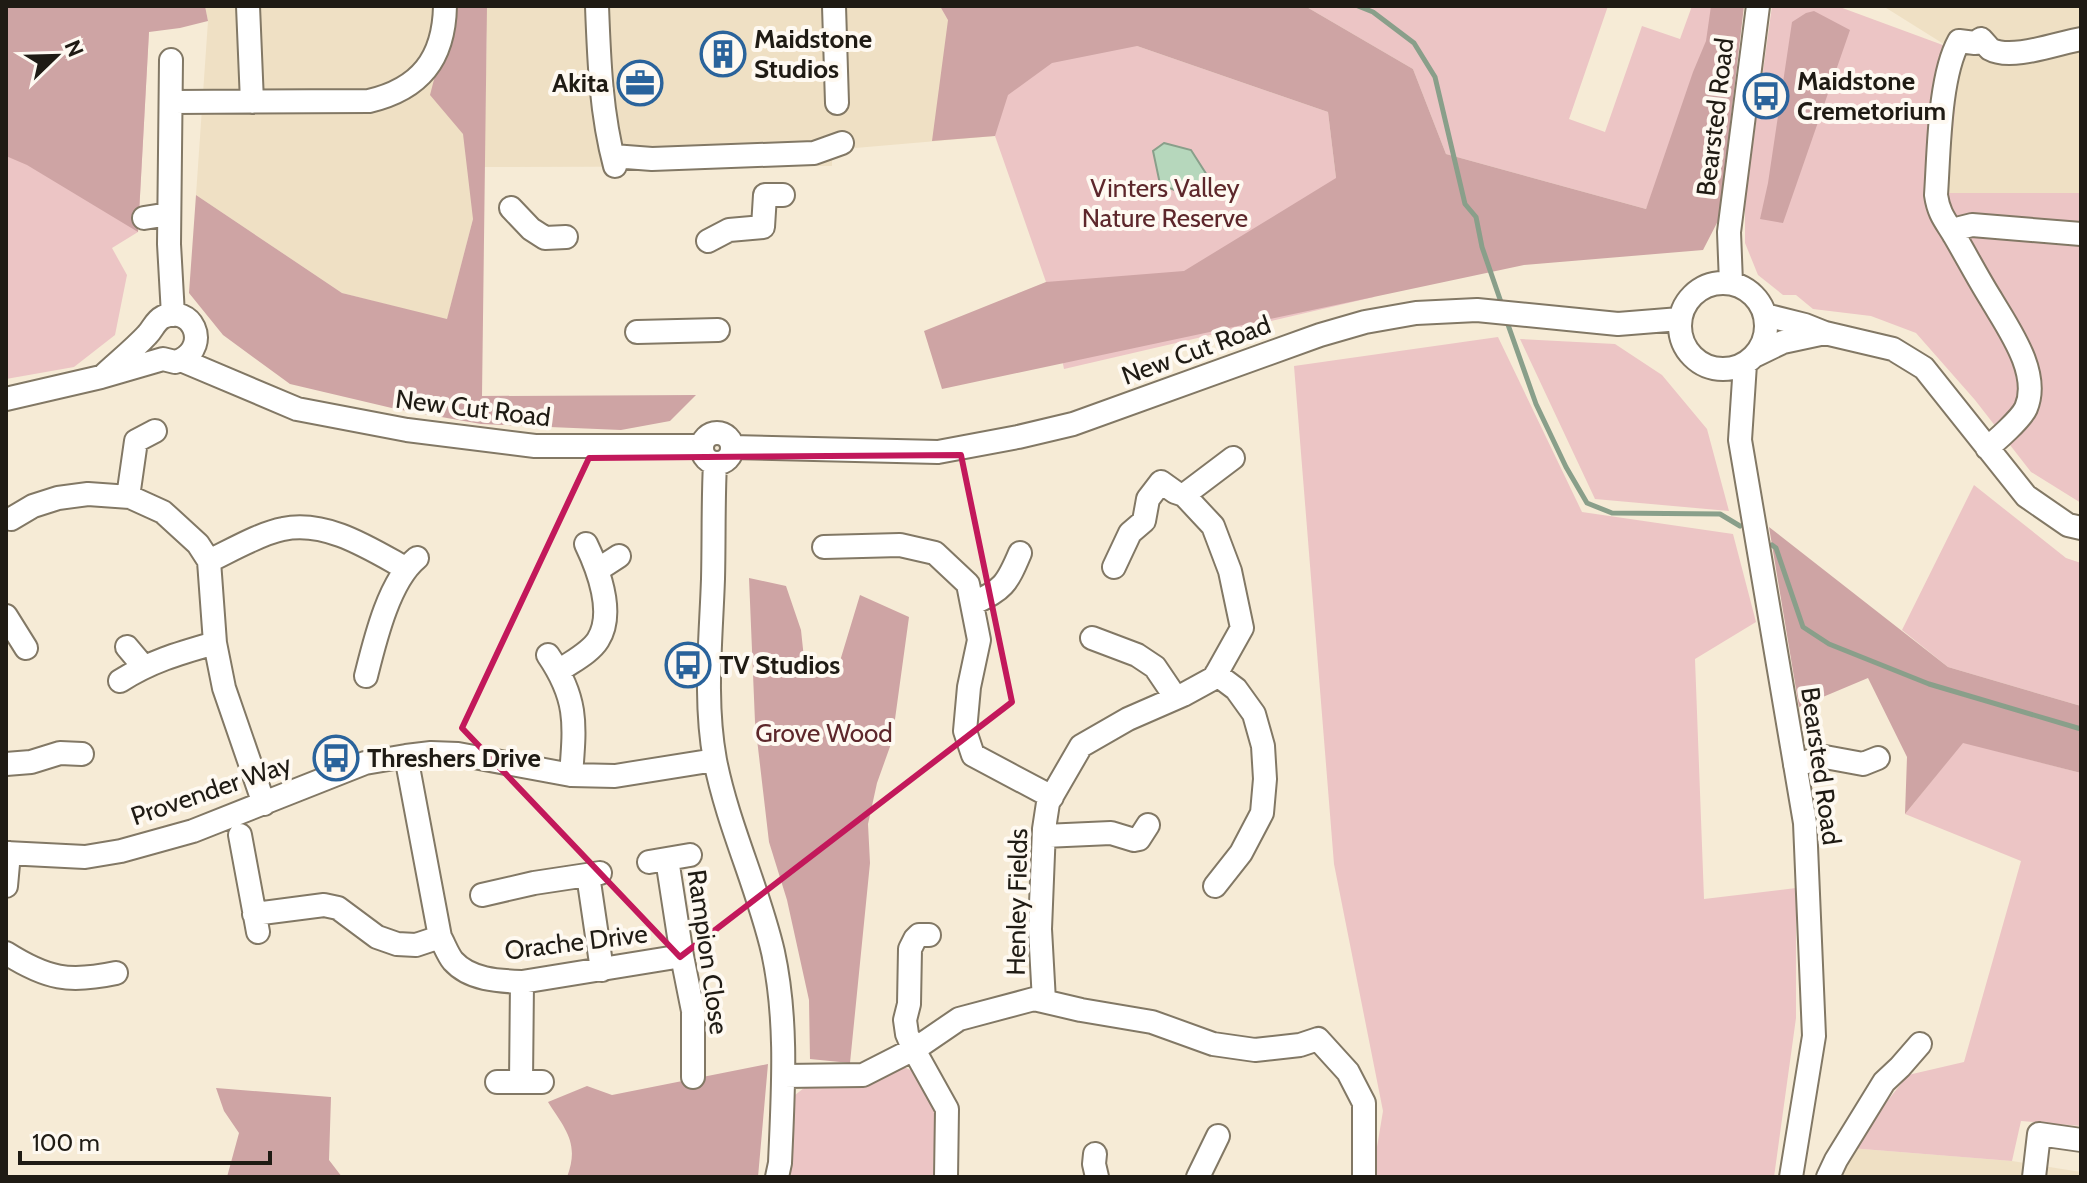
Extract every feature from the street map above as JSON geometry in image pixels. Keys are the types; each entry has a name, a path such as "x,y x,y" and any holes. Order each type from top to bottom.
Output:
{"street":[{"path":"248,6 252,102"},
{"path":"172,102 369,101 389,96 428,68 440,44 445,6"},
{"path":"597,6 599,67 614,161 814,153 842,143"},
{"path":"834,6 837,103"},
{"name":"Bearsted Road","path":"1731,283 1729,232 1758,6"},
{"path":"1987,448 2026,409 2030,384 2020,349 1940,216 1936,195 1952,54 1959,41 1975,43 1981,39 1990,49 2026,52 2081,39"},
{"path":"101,377 159,320 173,315 169,244 171,60"},
{"path":"708,241 729,230 763,227 765,195 783,195"},
{"path":"511,208 531,229 555,238"},
{"path":"144,218 169,214"},
{"path":"1954,235 1960,228 1972,225 2081,234"},
{"path":"1750,359 1763,343 1767,329 1761,304 1743,287 1731,283 1708,285 1698,290 1684,308 1680,319 1681,333 1693,357 1705,365 1718,369 1732,368 1750,359 1783,342 1825,333"},
{"name":"New Cut Road","path":"172,360 243,385 297,409 407,430 535,446 708,455 706,437 717,433 727,437 732,447 938,452 1073,424 1320,335 1365,322 1416,313 1477,310 1618,324 1680,319"},
{"name":"New Cut Road","path":"173,315 193,325 197,339 243,385"},
{"path":"1765,315 1893,349 1924,368 2026,496 2068,525 2081,528"},
{"path":"637,332 718,330"},
{"path":"150,332 152,348 172,360"},
{"path":"6,399 172,360 192,352 197,339"},
{"name":"Bearsted Road","path":"1750,359 1740,440 1805,823 1814,1036 1791,1177"},
{"path":"128,497 136,441 155,431"},
{"path":"708,455 709,711 715,760 772,948 779,982 784,1076 777,1177"},
{"path":"1114,567 1130,533 1144,521 1148,499 1161,482 1179,493 1233,458"},
{"name":"Henley Fields","path":"1044,1001 1040,929 1048,803 1081,746 1128,719 1214,678 1242,628 1230,571 1213,526 1179,493"},
{"path":"14,522 33,506 58,498 88,494 128,497 163,512 198,544 209,561 215,643 224,688 264,804"},
{"path":"209,561 282,529 310,526 411,563 394,590 383,645 366,676"},
{"path":"571,775 574,716 572,704 553,663 598,641 605,624 599,569 586,544"},
{"path":"824,547 900,545 935,553 968,584 979,640 969,687 965,731 973,755 1052,797"},
{"path":"972,604 1000,589 1008,580 1020,553"},
{"path":"599,569 619,556"},
{"path":"6,616 26,648"},
{"path":"1092,638 1137,655 1155,667 1176,698"},
{"path":"120,681 143,666 215,643"},
{"path":"127,647 143,666"},
{"path":"1215,886 1241,853 1262,813 1265,779 1263,746 1254,714 1236,689 1216,674"},
{"path":"6,764 31,762 66,747"},
{"name":"Provender Way","path":"8,853 85,857 121,851 193,831 365,763 406,756 458,754 571,775 615,776 715,760"},
{"name":"Orache Drive","path":"406,756 440,937 453,960 472,974 522,982 682,956"},
{"path":"1795,765 1825,757 1863,764 1878,758"},
{"path":"1044,836 1111,833 1134,840 1139,839 1148,825"},
{"path":"240,835 256,923 324,905 338,908 377,937 397,944 416,945 440,937"},
{"path":"6,886 8,853"},
{"name":"Rampion Close","path":"690,855 658,861 693,1011 687,1053 693,1077"},
{"path":"482,895 585,875 602,970"},
{"path":"929,935 919,935 910,949 909,1004 905,1020 913,1048 947,1109 946,1177"},
{"path":"6,953 47,975 72,979 116,973"},
{"path":"497,1082 532,1082 522,982"},
{"path":"784,1076 863,1075 959,1019 1034,999 1152,1022 1213,1044 1255,1050 1300,1045 1318,1039 1348,1072 1364,1103 1364,1177"},
{"path":"1828,1177 1884,1082 1920,1044"},
{"path":"2034,1177 2039,1134 2081,1140"},
{"path":"1198,1177 1218,1136"},
{"path":"1095,1154 1097,1177"}],"highlighted area":[{"path":"961,455 1012,702 680,957 462,728 589,458"}],"shaded area":[{"path":"205,6 940,6 995,136 832,150 832,166 484,167 487,25 473,219 447,320 342,293 196,195 208,21"},
{"path":"1883,6 2081,6 2081,193 1947,194 1959,68 1966,58"},
{"path":"1164,143 1191,150 1212,183 1179,192 1160,184 1153,151"},
{"path":"1850,1148 2012,1161 2081,1172 2081,1177 1838,1177"}],"green space":[{"path":"6,6 149,31 138,232 112,248 127,275 115,335 74,367 6,379"},
{"path":"6,6 205,6 208,21 149,32 138,232 27,165 6,156"},
{"path":"453,6 487,6 482,396 696,395 670,421 621,430 481,424 396,409 290,384 223,335 189,293 196,195 342,293 447,319 473,219 463,134 430,95"},
{"name":"Vinters Valley Nature Reserve","path":"940,6 1137,46 1328,112 1336,178 1374,297 1064,369 1046,282 995,136"},
{"path":"940,6 1305,6 1413,69 1446,154 1646,209 1706,41 1711,6 1744,6 1719,219 1703,250 1524,265 942,389 924,331 1046,282 1184,271 1336,178 1328,112 1137,46 1052,63 1008,95 995,136 932,141 948,20"},
{"path":"1305,6 1608,6 1569,119 1605,132 1642,26 1680,39 1692,6 1733,6 1646,209 1446,154 1413,69"},
{"path":"1772,6 1837,6 1959,51 1966,58 1959,68 1947,193 2081,193 2081,503 2031,472 1975,400 1916,333 1871,316 1813,309 1796,295 1783,295 1758,275 1745,243 1745,201"},
{"path":"1814,11 1850,30 1783,223 1760,219 1792,22"},
{"path":"1498,337 1582,512 1733,534 1756,622 1695,659 1704,899 1796,888 1796,1018 1774,1177 1372,1177 1383,1111 1334,864 1294,366"},
{"path":"1520,339 1615,344 1662,375 1707,429 1729,511 1595,499"},
{"path":"1974,485 2066,558 2081,563 2081,706 1948,667 1902,630"},
{"path":"1769,527 1948,667 2081,706 2081,773 1963,743 1905,814 1907,757 1868,678 1799,707"},
{"name":"Grove Wood","path":"749,578 786,586 801,630 805,668 840,661 860,595 909,617 892,741 877,783 868,824 870,863 850,1063 810,1059 809,1000 787,900 769,842 755,722"},
{"path":"1963,742 2081,773 2081,1126 2021,1121 2012,1161 1850,1148 1908,1075 1964,1062 2021,861 1905,814"},
{"path":"768,1064 758,1177 567,1177 572,1155 569,1137 548,1102 587,1086 612,1095"},
{"path":"904,1067 915,1072 935,1113 933,1177 786,1177 795,1095 804,1088 851,1083"},
{"path":"216,1088 331,1097 329,1160 342,1177 227,1177 239,1133 224,1111"}],"waterway":[{"path":"1358,6 1373,12 1414,43 1435,77 1465,204 1476,217 1482,247 1502,305"},
{"path":"1506,319 1536,404 1587,503 1612,513 1720,514 1740,526"},
{"path":"1772,545 1776,548 1803,627 1829,644 1929,684 2081,729"}],"place":[{"name":"Maidstone Studios","path":"723,54"},
{"name":"Akita","path":"640,83"},
{"name":"Maidstone Cremetorium","path":"1766,96"},
{"name":"TV Studios","path":"688,665"},
{"name":"Threshers Drive","path":"336,758"}]}
